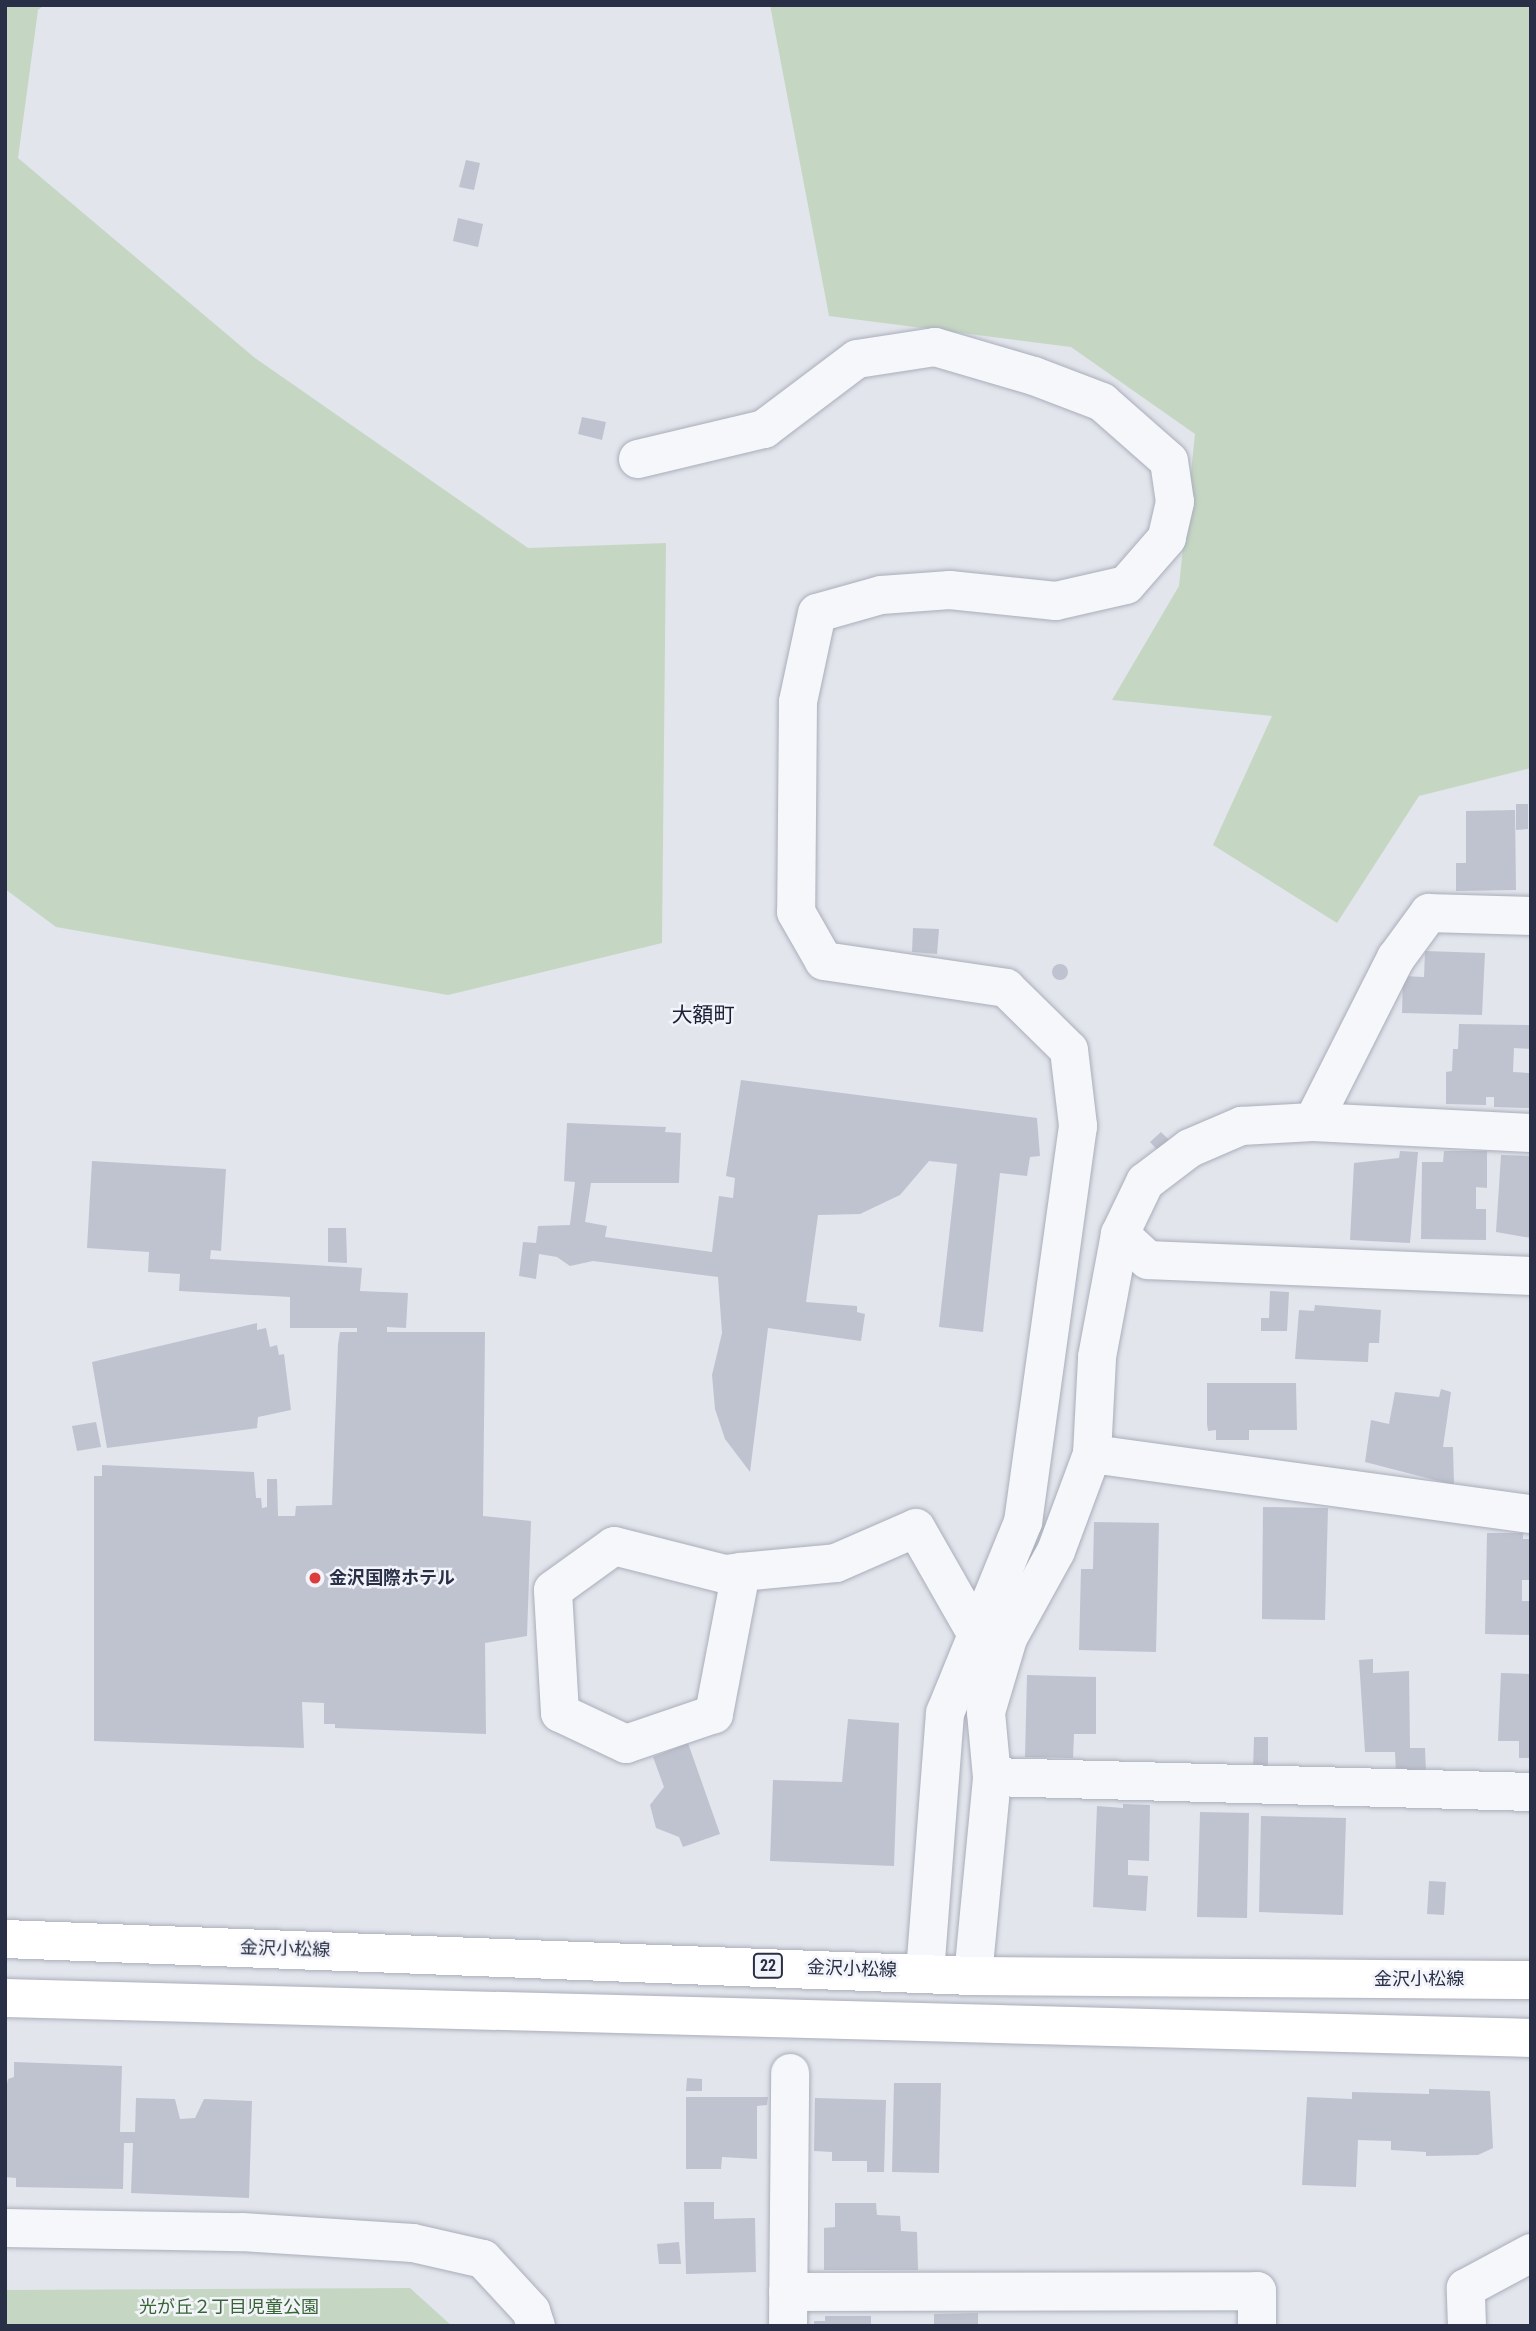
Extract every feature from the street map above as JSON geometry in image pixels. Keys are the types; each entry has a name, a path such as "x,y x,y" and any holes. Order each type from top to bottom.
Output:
{"main road":[{"name":"金沢小松線","path":"5,1939 925,1972 973,1976 1531,1980"},
{"path":"5,1998 1531,2038"}],"street":[{"path":"638,459 764,429 857,359 935,347 1034,376 1101,402 1169,461 1175,502 1167,538 1126,585 1056,601 950,590 881,595 817,613 798,702 796,912 824,961 1006,988 1069,1050 1078,1126 1023,1522 945,1713 925,1972"},
{"path":"1313,1122 1396,958 1429,913 1531,916"},
{"path":"973,1976 992,1777 986,1712 1008,1638 1056,1551 1093,1454 1097,1357 1120,1234 1145,1182 1190,1148 1241,1126 1313,1122 1531,1133"},
{"path":"1120,1234 1148,1260 1531,1276"},
{"path":"1093,1454 1531,1514"},
{"path":"741,1572 714,1714 626,1744 561,1713 553,1590 614,1546 725,1574 741,1572 836,1563 916,1528 977,1634"},
{"path":"992,1777 1531,1792"},
{"path":"790,2073 788,2309 1257,2291 1257,2326"},
{"path":"5,2228 242,2232 413,2243 483,2259 531,2311 536,2326"},
{"path":"1467,2326 1466,2288 1531,2253"}],"green space":[{"path":"5,5 44,5 38,10 18,158 255,358 528,548 666,543 662,943 448,995 56,927 5,889"},
{"path":"770,5 1531,5 1531,768 1419,796 1337,923 1213,845 1272,716 1112,700 1179,586 1195,434 1071,347 829,316"},
{"name":"光が丘２丁目児童公園","path":"410,2288 452,2326 5,2326 5,2290"}],"building":[{"path":"466,160 480,163 474,190 459,187"},
{"path":"458,218 483,224 478,247 453,241"},
{"path":"582,417 606,422 602,440 578,434"},
{"path":"1516,804 1528,804 1528,829 1516,830"},
{"path":"1515,810 1516,890 1456,891 1456,863 1466,863 1466,811"},
{"path":"913,928 939,929 937,954 912,952"},
{"path":"1425,951 1485,953 1482,1015 1402,1013 1403,976 1424,977"},
{"path":"1057,964 1063,964 1068,972 1066,978 1057,980 1052,975 1052,969"},
{"path":"1459,1024 1531,1025 1531,1049 1514,1048 1513,1072 1529,1073 1529,1108 1494,1107 1494,1097 1486,1097 1486,1105 1446,1104 1446,1072 1452,1071 1453,1049 1458,1049"},
{"path":"741,1080 1037,1118 1040,1156 1030,1157 1027,1176 1000,1173 983,1332 939,1327 957,1164 929,1161 900,1195 860,1214 818,1215 806,1302 857,1306 857,1312 865,1314 861,1341 768,1328 750,1472 725,1439 715,1409 712,1375 722,1333 718,1277 593,1261 570,1266 557,1257 539,1254 536,1279 519,1276 523,1242 536,1243 538,1226 570,1225 575,1182 564,1181 567,1123 666,1127 665,1132 681,1133 679,1183 591,1183 585,1222 607,1226 605,1237 712,1252 719,1196 733,1198 735,1178 726,1176"},
{"path":"1161,1132 1171,1142 1161,1154 1150,1142"},
{"path":"1400,1151 1418,1152 1410,1243 1350,1240 1354,1163 1399,1158"},
{"path":"1444,1151 1487,1151 1487,1188 1476,1187 1476,1209 1486,1209 1486,1240 1421,1239 1422,1162 1443,1162"},
{"path":"1501,1155 1531,1156 1531,1238 1496,1232"},
{"name":"金沢国際ホテル","path":"92,1161 226,1169 221,1251 211,1250 210,1259 362,1268 360,1291 408,1293 406,1328 387,1327 387,1332 485,1332 483,1516 531,1521 527,1636 485,1643 486,1734 335,1728 335,1724 324,1724 324,1703 302,1702 304,1748 94,1741 94,1476 102,1476 102,1465 254,1472 256,1498 261,1498 262,1508 267,1507 267,1479 277,1479 278,1516 295,1516 296,1506 332,1505 338,1344 340,1332 357,1332 357,1328 290,1328 290,1297 179,1291 180,1274 148,1272 149,1252 87,1248"},
{"path":"328,1228 346,1228 347,1263 328,1262"},
{"path":"1270,1291 1289,1292 1287,1331 1261,1331 1261,1318 1269,1318"},
{"path":"1315,1305 1381,1310 1379,1343 1369,1343 1368,1362 1295,1359 1299,1310 1314,1311"},
{"path":"257,1323 257,1330 266,1328 270,1347 277,1345 279,1355 284,1354 291,1410 258,1417 257,1428 107,1448 92,1362"},
{"path":"1207,1383 1296,1383 1297,1430 1249,1430 1249,1440 1216,1440 1216,1430 1208,1431"},
{"path":"1441,1389 1451,1392 1443,1447 1453,1447 1454,1485 1365,1462 1371,1420 1389,1424 1395,1392 1439,1397"},
{"path":"96,1422 101,1447 77,1451 72,1426"},
{"path":"1263,1507 1328,1508 1325,1620 1262,1619"},
{"path":"1094,1522 1159,1523 1156,1652 1079,1650 1081,1569 1093,1569"},
{"path":"1487,1533 1523,1533 1523,1539 1531,1539 1531,1580 1522,1580 1522,1601 1531,1601 1531,1635 1485,1634"},
{"path":"1373,1659 1373,1673 1409,1671 1410,1748 1425,1748 1426,1772 1396,1773 1395,1752 1365,1752 1359,1660"},
{"path":"1501,1673 1531,1674 1531,1758 1519,1758 1519,1741 1498,1741"},
{"path":"1027,1675 1096,1677 1096,1734 1074,1734 1073,1758 1025,1757"},
{"path":"848,1719 899,1723 894,1866 770,1861 773,1780 842,1782"},
{"path":"1254,1737 1268,1737 1268,1769 1253,1769"},
{"path":"688,1743 720,1834 683,1847 679,1837 656,1828 650,1805 664,1787 653,1757"},
{"path":"1123,1804 1150,1805 1149,1861 1128,1860 1128,1875 1148,1876 1146,1911 1093,1907 1097,1806 1123,1808"},
{"path":"1200,1812 1249,1813 1247,1918 1197,1917"},
{"path":"1261,1816 1346,1818 1343,1915 1259,1912"},
{"path":"1429,1881 1446,1882 1444,1915 1427,1914"},
{"path":"14,2062 122,2066 120,2132 135,2132 136,2098 175,2099 180,2119 195,2118 204,2099 252,2101 249,2198 131,2193 133,2143 124,2143 123,2189 16,2187 16,2178 5,2177 5,2094 8,2079 14,2077"},
{"path":"687,2078 702,2079 702,2091 686,2091"},
{"path":"894,2083 941,2083 939,2173 892,2172"},
{"path":"1429,2089 1490,2091 1493,2148 1478,2155 1426,2156 1426,2152 1391,2150 1391,2141 1358,2140 1356,2187 1302,2185 1307,2097 1352,2099 1352,2092 1429,2094"},
{"path":"686,2097 768,2097 767,2105 757,2106 757,2159 722,2157 721,2169 686,2169"},
{"path":"815,2098 886,2100 884,2172 867,2172 867,2161 832,2161 832,2152 814,2151"},
{"path":"684,2202 714,2202 714,2219 755,2218 756,2272 686,2274"},
{"path":"835,2203 876,2203 877,2215 900,2216 901,2231 917,2232 918,2270 824,2270 824,2228 835,2227"},
{"path":"679,2242 681,2264 659,2264 657,2244"},
{"path":"978,2313 978,2326 934,2326 934,2314"},
{"path":"825,2316 871,2316 871,2326 814,2326 814,2321 825,2321"}],"place":[{"name":"金沢国際ホテル","path":"315,1578"}],"district":[{"name":"大額町","path":"703,1015"}]}
